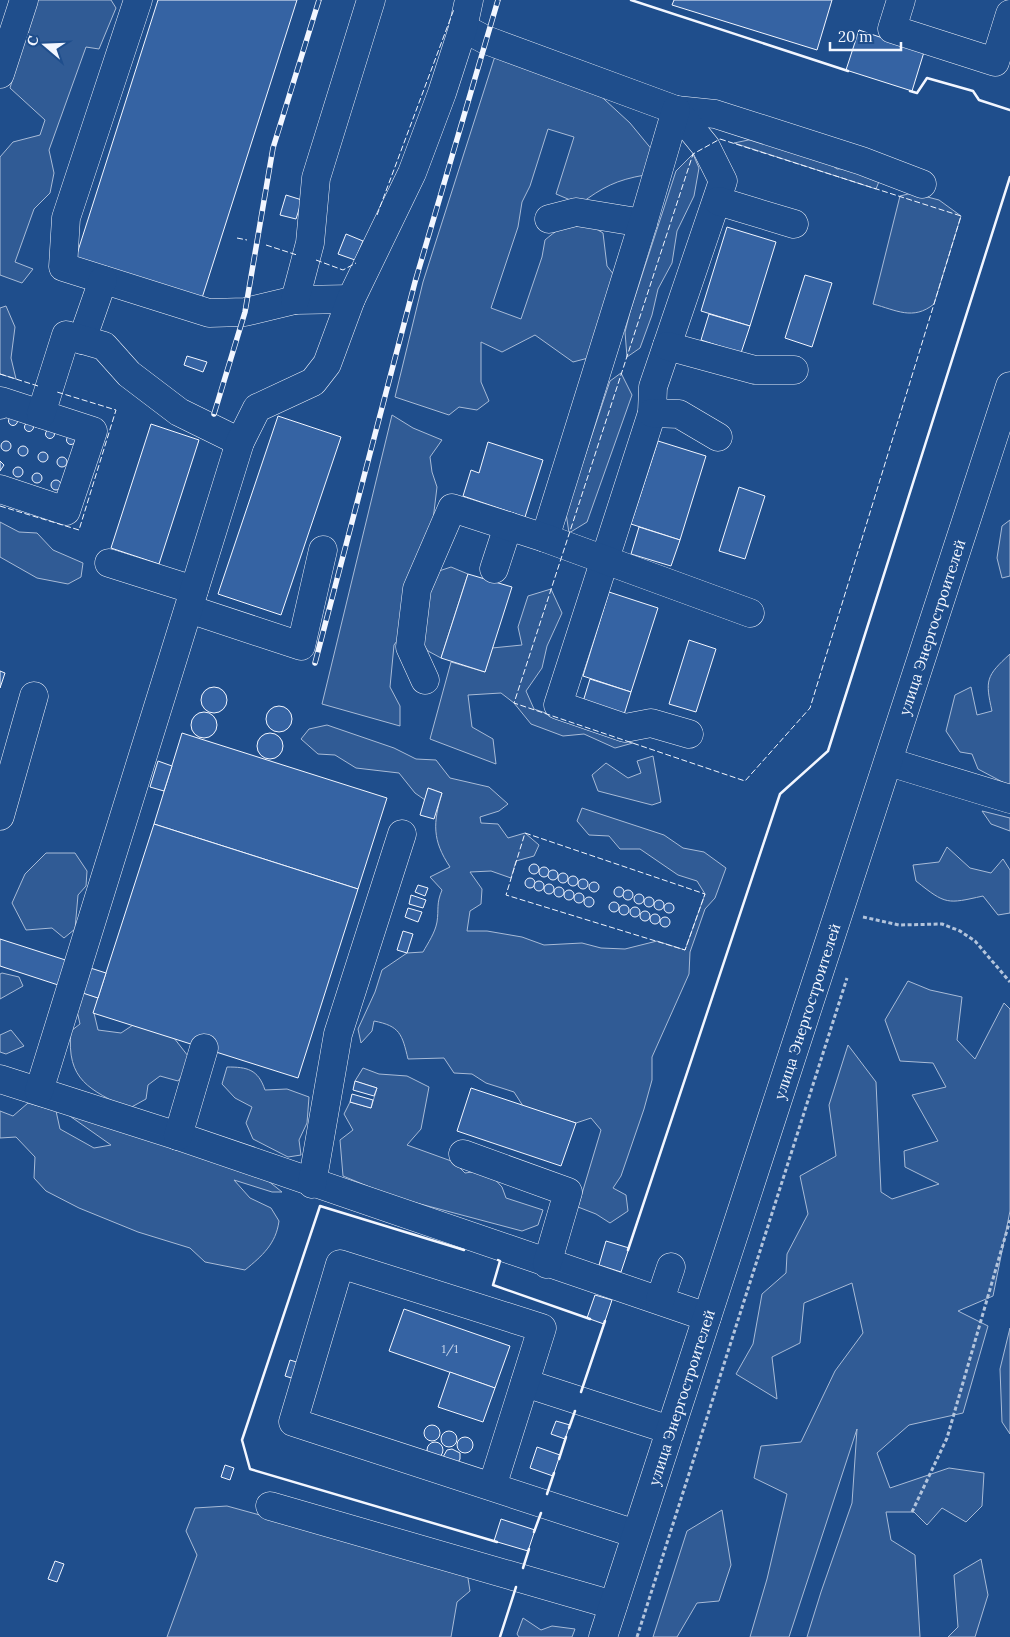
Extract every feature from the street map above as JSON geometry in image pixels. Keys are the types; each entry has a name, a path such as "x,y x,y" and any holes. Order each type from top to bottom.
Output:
{"main road":[{"path":"0,74 24,0"},
{"path":"138,0 66,218 63,267 209,313 245,312 295,300 351,299"},
{"path":"295,300 310,243 316,178 371,0"},
{"path":"39,1091 240,442 257,408 313,382 327,364 351,299 412,172 464,28 470,0"},
{"path":"901,0 892,29 996,62 1009,19"},
{"path":"464,28 486,40 676,110 715,114 862,161 922,184"},
{"path":"676,110 706,146 723,181 718,201 653,387 652,413 558,705 625,728 651,723 688,734"},
{"path":"545,538 643,223 676,110"},
{"path":"718,201 794,224"},
{"path":"549,220 576,212 643,223"},
{"path":"82,340 103,280"},
{"path":"41,414 66,335 104,346 130,374 179,412 240,442"},
{"path":"667,346 755,370 794,370"},
{"name":"улица Энергостроителей","path":"603,1637 1010,386"},
{"path":"0,405 1,401 93,431 66,511 0,489"},
{"path":"652,413 680,414 718,437"},
{"path":"425,680 410,647 417,589 452,508 545,538 750,613"},
{"path":"494,569 508,526"},
{"path":"109,563 301,646 324,550"},
{"path":"0,816 34,696"},
{"path":"889,762 1010,799"},
{"path":"312,1184 338,1034 402,834"},
{"path":"178,1136 204,1048"},
{"path":"0,1078 178,1136 312,1184 707,1317"},
{"path":"463,1154 568,1192 547,1264"},
{"path":"492,1487 542,1328 340,1264 293,1422 492,1487 636,1534"},
{"path":"660,1300 671,1266"},
{"path":"525,1383 623,1405 670,1430"},
{"path":"270,1506 613,1605"}],"path":[{"path":"840,911 899,925 942,924 960,931 975,941 1010,982"},
{"path":"637,1637 850,969"},
{"path":"912,1512 947,1438 1010,1220"}],"shaded area":[{"path":"36,0 111,0 116,8 99,49 86,47 49,150 54,173 50,193 34,209 15,262 33,269 22,283 0,275 0,157 13,142 40,135 45,120 10,88"},
{"path":"495,56 592,88 630,123 653,151 645,175 610,185 580,204 556,194 574,137 548,129 530,186 522,202 518,227 491,308 521,319 542,257 545,240 559,229 572,224 579,223 594,228 603,233 607,266 618,280 592,357 573,362 535,335 502,352 481,342 481,382 489,401 477,410 459,407 449,415 395,397 423,282"},
{"path":"758,138 824,159 837,169 856,168 880,179 876,189 734,143"},
{"path":"693,154 699,168 694,196 677,231 672,263 658,289 652,315 640,348 627,357 625,332 630,312 676,171"},
{"path":"912,193 939,200 961,216 934,304 919,312 904,313 873,304 900,196"},
{"path":"6,306 15,327 11,358 16,379 0,374 0,308"},
{"path":"621,373 632,395 587,522 569,533 566,513 610,381"},
{"path":"392,415 413,428 442,440 430,457 437,487 433,520 404,631 394,645 390,687 400,706 400,726 322,704"},
{"path":"1010,520 1010,576 1002,578 997,558 1002,526"},
{"path":"0,522 19,532 37,533 53,550 83,563 81,577 68,584 37,578 0,557"},
{"path":"451,567 468,574 441,658 428,651 418,638 425,602 436,572"},
{"path":"551,589 562,613 547,646 542,668 526,691 534,709 633,743 615,748 584,734 563,736 531,724 514,703 501,693 468,695 472,727 493,739 496,764 430,739 451,662 485,672 492,648 522,645 518,627 528,596"},
{"path":"1010,654 1010,786 978,769 972,754 960,752 946,731 955,695 971,687 977,715 992,711 988,692 989,679 996,668"},
{"path":"327,725 394,748 416,759 436,760 450,778 489,787 508,804 499,811 480,817 481,823 498,824 508,838 525,833 539,845 534,856 516,861 511,878 491,871 470,872 482,889 481,904 470,911 467,931 487,931 522,937 544,945 582,943 601,948 625,949 657,941 685,950 705,894 697,881 678,875 640,849 620,849 609,836 589,835 577,821 582,808 664,835 683,848 704,852 726,868 715,898 705,909 690,952 689,974 652,1057 652,1080 644,1109 621,1176 613,1188 626,1195 628,1211 610,1223 596,1214 578,1207 601,1130 591,1118 576,1123 523,1106 514,1092 486,1083 472,1074 454,1073 444,1058 408,1059 404,1043 398,1032 383,1023 374,1021 372,1031 361,1043 358,1029 375,992 382,970 407,953 423,952 431,938 437,922 438,903 442,890 430,877 450,867 440,848 436,831 437,813 442,793 428,788 425,800 415,793 399,773 356,768 335,755 318,754 301,739 309,729"},
{"path":"653,756 661,802 652,805 598,791 592,775 606,763 628,778 641,773 637,761"},
{"path":"982,811 1010,818 1010,831 991,824"},
{"path":"947,847 970,868 991,873 1003,859 1010,870 1010,913 998,915 983,896 947,901 934,895 916,881 913,865 939,862"},
{"path":"46,853 75,853 87,871 86,886 78,895 75,929 64,938 52,928 26,930 12,903 25,874"},
{"path":"0,974 19,977 23,986 0,999"},
{"path":"908,981 930,990 962,997 957,1040 975,1059 1004,1003 1010,1009 1010,1211 993,1296 958,1311 988,1326 963,1413 909,1425 877,1453 890,1488 949,1468 984,1473 982,1506 966,1522 942,1508 927,1525 914,1512 886,1512 891,1540 915,1555 920,1637 807,1637 852,1503 857,1429 789,1637 750,1637 767,1579 787,1494 754,1478 761,1446 801,1442 835,1371 863,1333 852,1283 804,1303 800,1343 772,1357 777,1399 736,1374 753,1344 762,1294 786,1273 787,1254 808,1214 800,1176 836,1156 829,1105 848,1045 876,1082 881,1192 892,1199 939,1184 905,1167 904,1151 938,1141 912,1095 946,1087 933,1063 900,1061 885,1020"},
{"path":"79,991 98,998 94,1013 98,1030 121,1033 133,1025 174,1038 188,1056 188,1068 178,1081 160,1076 148,1085 146,1099 128,1109 92,1089 83,1081 72,1061 70,1048 71,1031 80,1024 77,1011"},
{"path":"11,1030 24,1046 6,1054 0,1052 0,1035"},
{"path":"227,1067 246,1069 255,1073 265,1090 287,1089 309,1097 307,1123 299,1140 301,1155 288,1157 253,1139 246,1123 252,1107 235,1098 222,1084"},
{"path":"363,1068 379,1074 407,1076 429,1087 421,1129 407,1145 454,1162 465,1173 486,1170 502,1187 506,1198 543,1210 538,1225 522,1231 394,1197 343,1176 340,1140 353,1130 344,1114 350,1102 371,1108 377,1088 355,1081"},
{"path":"28,1103 56,1111 60,1129 94,1148 111,1145 67,1114 238,1167 267,1180 282,1192 272,1192 234,1180 250,1198 271,1208 279,1221 275,1236 267,1249 245,1270 205,1262 190,1248 138,1232 79,1208 46,1191 34,1178 35,1157 16,1137 0,1138 0,1111 13,1116"},
{"path":"1010,1328 1010,1434 1002,1422 1000,1369"},
{"path":"227,1506 467,1572 470,1591 457,1602 451,1637 167,1637 197,1555 186,1531 195,1508"},
{"path":"722,1510 731,1565 719,1601 697,1603 677,1637 653,1637 687,1531"},
{"path":"981,1559 988,1595 975,1637 948,1637 958,1627 954,1575"},
{"path":"523,1618 541,1630 552,1626 575,1629 572,1637 519,1637 517,1634"}],"building":[{"path":"158,0 297,0 202,298 76,257"},
{"path":"674,0 832,0 817,50 672,5"},
{"path":"859,30 924,52 912,91 846,70"},
{"path":"286,195 302,200 296,219 280,215"},
{"path":"727,227 776,242 750,326 701,311"},
{"path":"346,234 363,241 355,260 338,254"},
{"path":"805,275 832,283 812,347 785,338"},
{"path":"709,314 750,326 741,353 701,340"},
{"path":"187,356 207,362 203,372 184,365"},
{"path":"278,416 341,437 281,615 218,594"},
{"path":"13,417 17,421 13,425 9,421"},
{"path":"29,422 34,427 29,432 24,427"},
{"path":"151,424 199,440 159,564 111,548"},
{"path":"50,429 55,434 50,439 45,434"},
{"path":"71,436 75,440 71,444 67,440"},
{"path":"6,441 11,446 6,451 1,446"},
{"path":"658,441 706,456 680,540 631,524"},
{"path":"488,442 543,460 525,517 463,496 471,470 479,473"},
{"path":"23,446 28,451 23,456 18,451"},
{"path":"43,452 48,457 43,462 38,457"},
{"path":"62,457 67,462 62,467 57,462"},
{"path":"0,461 4,465 0,471"},
{"path":"18,467 23,472 18,477 13,472"},
{"path":"37,473 42,478 37,483 32,478"},
{"path":"56,480 61,485 56,490 51,485"},
{"path":"739,487 765,496 745,559 719,551"},
{"path":"639,527 680,540 671,566 631,554"},
{"path":"468,574 512,587 485,672 441,658"},
{"path":"609,592 658,608 631,692 583,676"},
{"path":"689,640 716,649 696,712 669,704"},
{"path":"0,671 5,673 0,688"},
{"path":"590,679 631,692 623,718 582,705"},
{"path":"214,687 223,691 227,700 223,709 214,713 205,709 201,700 205,691"},
{"path":"279,706 288,710 292,719 288,728 279,732 270,728 266,719 270,710"},
{"path":"204,712 213,716 217,725 213,734 204,738 195,734 191,725 195,716"},
{"path":"182,733 387,798 358,889 154,824"},
{"path":"270,733 279,737 283,746 279,755 270,759 261,755 257,746 261,737"},
{"path":"158,761 172,766 164,791 150,787"},
{"path":"428,788 442,793 434,819 420,815"},
{"path":"154,824 358,889 298,1078 93,1013"},
{"path":"534,864 539,869 534,874 529,869"},
{"path":"544,867 549,872 544,877 539,872"},
{"path":"553,870 558,875 553,880 548,875"},
{"path":"563,873 568,878 563,883 558,878"},
{"path":"573,876 578,881 573,886 568,881"},
{"path":"530,878 535,883 530,888 525,883"},
{"path":"583,879 588,884 583,889 578,884"},
{"path":"539,881 544,886 539,891 534,886"},
{"path":"594,882 599,887 594,892 589,887"},
{"path":"549,884 554,889 549,894 544,889"},
{"path":"418,885 428,888 425,896 415,892"},
{"path":"559,887 564,892 559,897 554,892"},
{"path":"619,887 624,892 619,897 614,892"},
{"path":"569,890 574,895 569,900 564,895"},
{"path":"628,890 633,895 628,900 623,895"},
{"path":"579,893 584,898 579,903 574,898"},
{"path":"639,894 644,899 639,904 634,899"},
{"path":"411,895 426,900 423,908 409,904"},
{"path":"589,897 594,902 589,907 584,902"},
{"path":"649,897 654,902 649,907 644,902"},
{"path":"659,900 664,905 659,910 654,905"},
{"path":"614,902 619,907 614,912 609,907"},
{"path":"669,903 674,908 669,913 664,908"},
{"path":"624,905 629,910 624,915 619,910"},
{"path":"635,907 640,912 635,917 630,912"},
{"path":"408,908 422,912 418,922 405,917"},
{"path":"645,911 650,916 645,921 640,916"},
{"path":"655,914 660,919 655,924 650,919"},
{"path":"665,917 670,922 665,927 660,922"},
{"path":"403,931 413,934 407,953 397,950"},
{"path":"0,939 106,973 98,998 0,966"},
{"path":"355,1081 377,1088 374,1096 353,1090"},
{"path":"471,1088 576,1123 561,1166 457,1131"},
{"path":"352,1094 373,1100 371,1108 350,1102"},
{"path":"606,1241 629,1248 621,1272 599,1265"},
{"path":"595,1295 612,1300 604,1324 587,1318"},
{"path":"404,1309 510,1346 495,1388 389,1351"},
{"path":"290,1360 303,1364 298,1380 285,1376"},
{"path":"450,1372 495,1388 483,1422 438,1407"},
{"path":"556,1421 570,1425 565,1439 551,1434"},
{"path":"429,1425 435,1425 440,1430 438,1439 429,1441 424,1436 424,1430"},
{"path":"446,1431 452,1431 457,1436 455,1445 446,1447 441,1442 441,1436"},
{"path":"462,1437 468,1437 473,1442 471,1451 462,1453 457,1448 457,1442"},
{"path":"435,1442 441,1444 443,1450 441,1456 435,1458 429,1456 427,1450 429,1444"},
{"path":"537,1447 560,1455 553,1476 530,1468"},
{"path":"452,1449 460,1453 460,1459 457,1464 443,1457 447,1450"},
{"path":"225,1465 234,1468 230,1480 221,1477"},
{"path":"501,1519 535,1530 528,1551 494,1541"},
{"path":"55,1561 64,1564 57,1582 48,1579"}],"railway":[{"path":"214,414 245,312 273,148 319,0"},
{"path":"315,663 415,282 498,0"}],"fence":[{"path":"377,215 454,9"},
{"path":"720,139 961,216 810,708 745,781 514,703 693,154 720,139"},
{"path":"237,238 247,240"},
{"path":"266,245 297,255"},
{"path":"316,260 343,270 356,263"},
{"path":"0,374 38,386"},
{"path":"0,506 79,530 116,410 57,392"},
{"path":"525,833 705,894 685,950 506,895 525,833"}],"wall":[{"path":"631,0 848,71"},
{"path":"910,91 917,93 927,78 973,91 979,100 1010,110"},
{"path":"628,1250 780,794 828,751 1010,177"},
{"path":"464,1250 320,1206 242,1440 250,1469 497,1542"},
{"path":"498,1260 500,1261 493,1285 590,1319"},
{"path":"581,1392 605,1321"},
{"path":"569,1428 575,1411"},
{"path":"559,1459 566,1437"},
{"path":"547,1494 554,1473"},
{"path":"534,1532 541,1513"},
{"path":"523,1568 529,1549"},
{"path":"500,1637 516,1587"}]}
